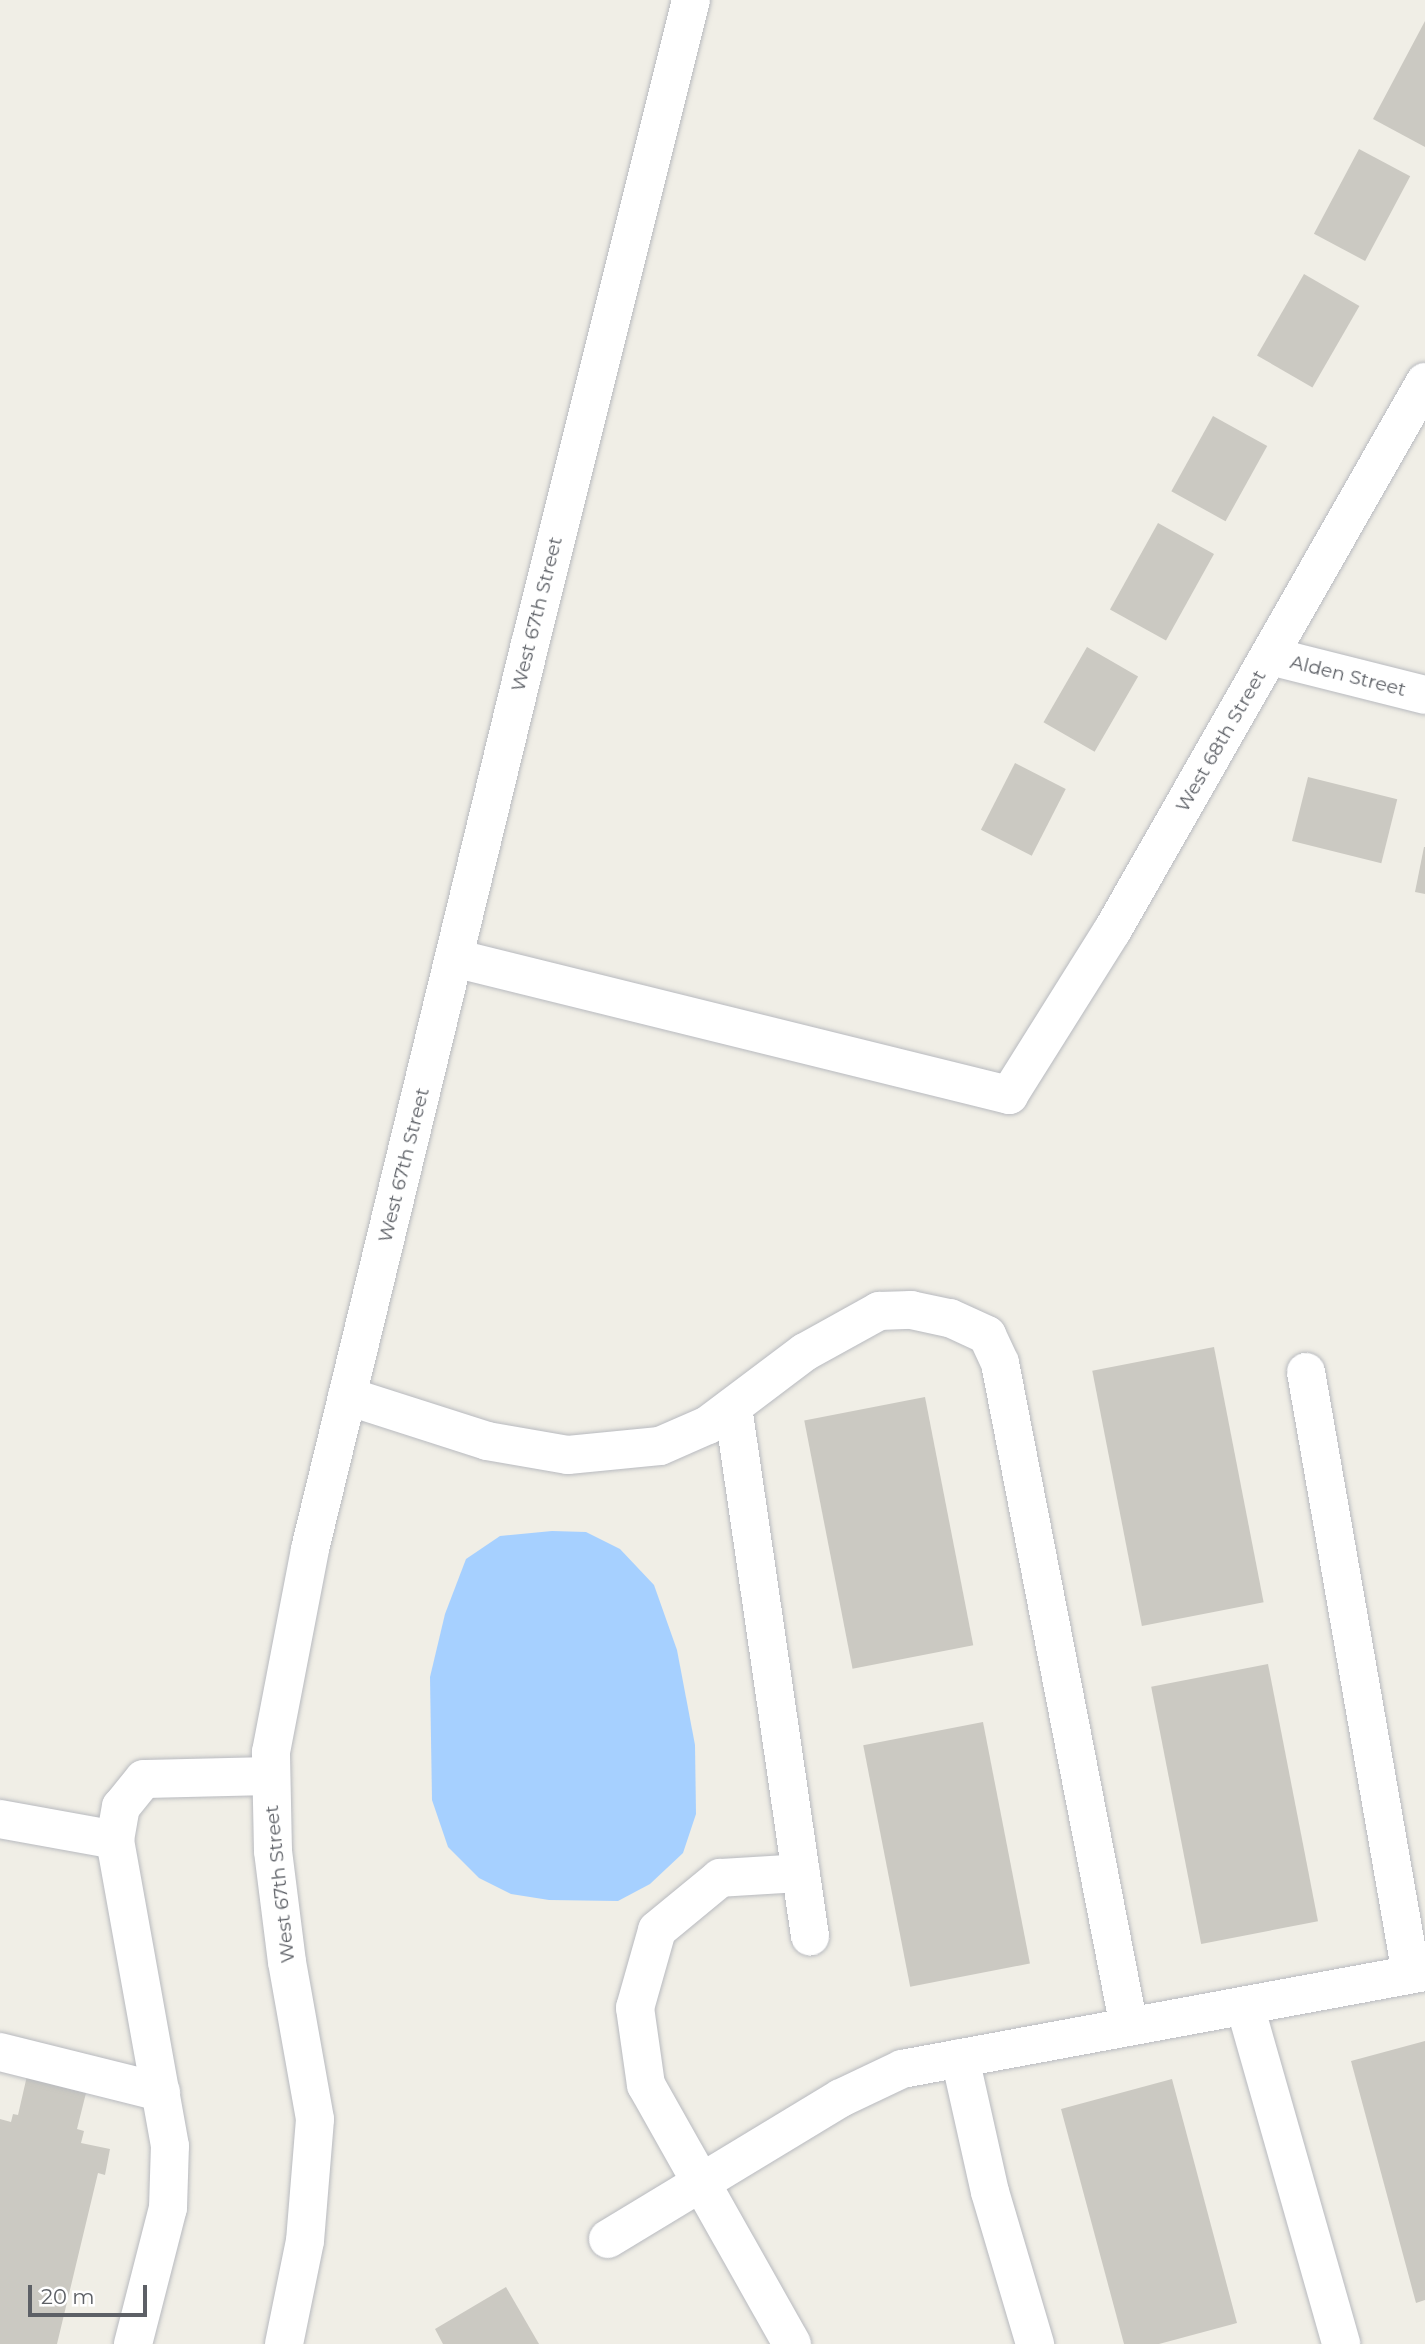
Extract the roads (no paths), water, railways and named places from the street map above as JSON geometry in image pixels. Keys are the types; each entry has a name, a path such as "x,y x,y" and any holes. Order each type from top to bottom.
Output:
{"street":[{"name":"West 67th Street","path":"284,2344 305,2241 316,2119 279,1900 273,1851 271,1752 310,1549 691,0"},
{"name":"West 68th Street","path":"454,958 1009,1095 1112,931 1425,382"},
{"name":"Alden Street","path":"1270,656 1425,695"},
{"path":"347,1396 486,1441 568,1454 660,1446 709,1425 805,1352 879,1311 911,1310 950,1318 987,1335 1000,1363 1129,2027"},
{"path":"608,2239 841,2098 902,2068 1418,1973 1306,1372"},
{"path":"733,1407 810,1936"},
{"path":"133,2344 168,2208 170,2146 115,1840 121,1807 144,1779 271,1776"},
{"path":"0,1819 115,1840"},
{"path":"792,2344 699,2184 646,2085 635,2008 657,1930 720,1878 801,1873"},
{"path":"1245,2006 1341,2344"},
{"path":"0,2052 161,2092"},
{"path":"960,2058 990,2192 1035,2344"}],"water":[{"path":"552,1531 586,1532 620,1549 654,1585 677,1650 695,1745 696,1814 683,1853 650,1884 618,1901 549,1900 511,1894 479,1878 448,1847 432,1800 430,1677 445,1614 466,1559 500,1536"}]}
